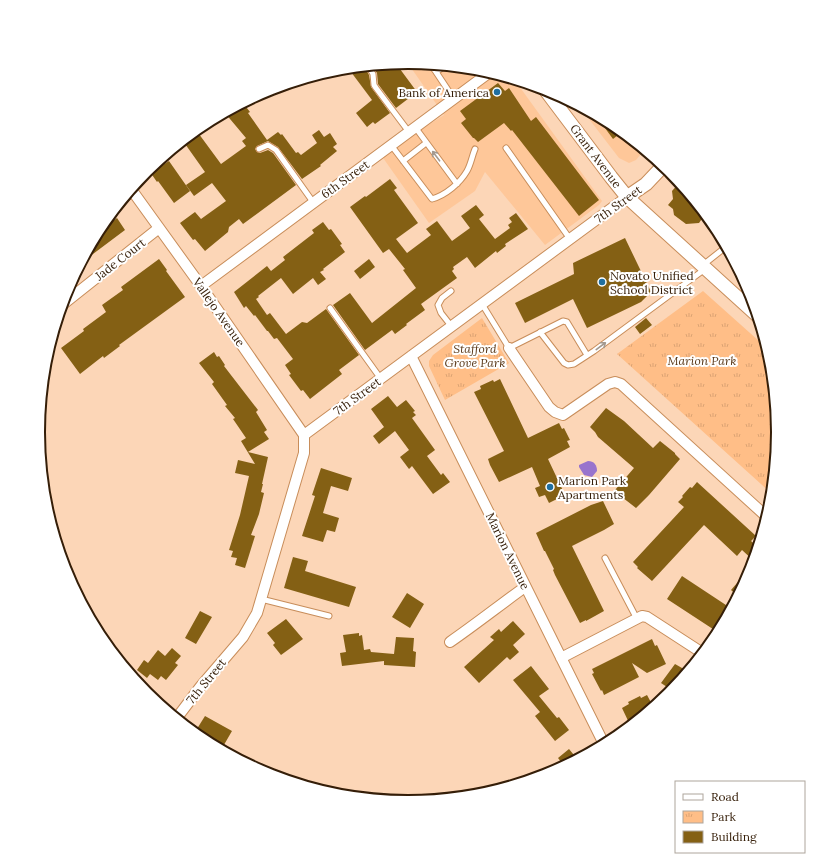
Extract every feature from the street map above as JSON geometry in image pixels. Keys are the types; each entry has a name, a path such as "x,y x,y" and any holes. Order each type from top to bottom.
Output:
{"street":[{"name":"6th Street","path":"201,286 483,77"},
{"name":"Grant Avenue","path":"552,99 627,197 750,308"},
{"name":"7th Street","path":"179,715 201,686 243,637 257,613 304,453 304,435 646,184 660,169"},
{"name":"Vallejo Avenue","path":"134,194 201,286 304,435"},
{"name":"Jade Court","path":"72,296 159,228"},
{"path":"509,348 549,407 555,412 563,415 608,384 615,382 620,384 763,513"},
{"name":"Marion Avenue","path":"411,356 602,740"},
{"path":"450,642 525,587"},
{"path":"561,658 642,616 647,616 699,651"}],"lane":[{"path":"371,71 376,88 412,130 426,143 457,184"},
{"path":"436,72 454,98"},
{"path":"403,161 426,143"},
{"path":"259,149 268,145 276,150 313,202"},
{"path":"391,145 432,199 441,196 457,184 467,170 475,149"},
{"path":"506,148 570,239"},
{"path":"540,332 564,363 568,365 574,364 704,267 722,250"},
{"path":"451,291 442,298 438,305 441,313 452,327"},
{"path":"482,304 509,348 563,321 568,322 587,355"},
{"path":"330,308 381,379"},
{"path":"605,558 637,619"},
{"path":"261,599 329,616"}],"shaded area":[{"path":"412,69 456,72 503,81 519,86 602,201 599,205 545,245 485,172 475,191 429,223 381,155 444,115"},
{"path":"587,116 610,130 641,153 636,160 629,163 619,158"},
{"path":"728,260 735,271 729,266"},
{"path":"588,461 595,464 597,471 592,477 584,475 579,467 579,465"}],"green space":[{"name":"Marion Park","path":"703,291 761,343 769,385 772,432 767,490 617,354"},
{"name":"Stafford Grove Park","path":"482,318 509,363 445,400 429,366 429,361 433,355"}],"building":[{"path":"400,69 417,92 396,108 378,84 375,71"},
{"path":"367,71 371,87 390,113 375,124 373,122 367,127 356,113 372,100 352,74"},
{"path":"498,83 505,91 509,88 531,121 536,117 599,200 579,216 512,130 511,131 504,123 478,142 461,123 466,119 460,111"},
{"path":"246,107 250,112 248,113 267,140 278,132 281,135 282,134 296,153 298,152 301,155 317,143 312,135 319,130 324,137 330,133 337,144 333,147 337,151 320,165 321,166 302,179 278,147 268,141 257,146 255,149 257,152 260,153 268,150 273,153 296,185 243,224 239,219 229,227 228,232 205,251 195,239 193,240 180,223 195,212 201,219 226,201 212,183 194,196 186,185 205,172 186,145 200,135 221,164 246,146 242,141 246,138 228,117"},
{"path":"604,126 618,135 613,139"},
{"path":"169,161 190,191 174,203 158,181 157,182 152,174"},
{"path":"390,179 397,188 394,190 418,223 396,239 407,253 431,235 426,229 437,221 452,241 470,228 461,216 476,205 484,215 479,219 495,239 510,228 508,225 512,222 509,218 516,213 528,229 505,244 506,246 497,253 496,251 475,268 467,257 453,267 454,269 452,271 457,278 421,304 425,310 395,334 392,330 365,350 333,305 350,293 372,323 416,288 403,270 405,269 389,249 383,253 350,207"},
{"path":"676,186 682,193 702,218 699,223 686,224 674,215 673,209 668,205 673,199 672,191"},
{"path":"117,218 125,230 92,255 106,231"},
{"path":"323,222 329,230 331,229 342,244 340,245 345,252 320,272 326,279 318,285 313,278 293,294 281,278 256,299 267,315 270,313 286,334 302,322 307,323 326,309 359,355 339,370 342,374 310,399 303,390 301,391 289,375 291,374 285,365 293,359 277,338 274,339 255,315 254,316 246,306 244,308 234,292 267,266 271,271 285,260 283,257 314,233 312,230"},
{"name":"Novato Unified School District","path":"625,238 651,292 641,302 587,328 573,299 525,323 515,303 574,274 573,263"},
{"path":"159,259 185,297 119,345 120,346 104,358 103,356 80,374 61,348 106,312 102,305 123,290 121,287"},
{"path":"369,259 375,267 360,279 354,271"},
{"path":"646,318 652,325 640,334 635,327"},
{"path":"214,352 217,357 219,356 225,365 224,366 258,410 256,412 267,430 264,432 269,439 248,452 268,457 261,492 264,493 259,514 251,535 255,536 245,568 235,565 237,558 231,557 233,551 229,550 240,515 249,476 235,473 238,460 255,464 241,441 246,438 233,419 235,418 225,406 227,405 212,384 214,382 199,363"},
{"path":"500,379 528,438 559,423 562,429 564,428 570,440 567,441 570,447 548,459 565,495 549,503 545,495 539,497 535,488 540,486 532,467 499,482 490,465 488,459 504,451 474,392 481,389 480,386 493,380 494,382"},
{"path":"388,396 397,407 406,400 415,411 413,412 416,415 412,418 435,450 427,456 441,475 443,473 450,482 433,494 412,466 409,469 400,457 409,450 395,431 379,444 373,436 384,427 371,409"},
{"path":"606,408 624,421 653,448 660,441 680,459 636,508 615,490 634,468 598,437 590,427"},
{"path":"321,468 352,478 348,491 331,486 323,513 339,518 335,532 327,530 323,542 302,536 315,496 312,495"},
{"path":"697,482 756,536 751,541 755,544 750,557 742,550 737,556 704,525 652,581 637,568 638,567 633,562 684,507 678,502 690,487 692,488"},
{"path":"603,501 614,524 572,546 604,611 580,623 555,575 554,569 536,533 591,505"},
{"path":"293,557 308,561 305,571 356,587 349,607 284,588"},
{"path":"682,576 728,606 714,630 667,599"},
{"path":"741,578 735,593 731,590"},
{"path":"407,593 424,604 410,628 392,617"},
{"path":"200,611 212,617 196,644 185,638"},
{"path":"286,619 303,639 281,655 273,645 275,643 267,633"},
{"path":"513,621 525,634 513,645 519,652 510,660 507,657 479,683 464,667 494,640 490,637 499,629 501,632"},
{"path":"359,633 359,636 362,635 364,650 370,649 371,652 394,654 396,637 414,638 413,651 416,652 415,667 384,665 384,661 342,666 340,653 346,652 343,635"},
{"path":"652,639 655,646 657,645 666,664 647,673 632,663 639,677 604,695 592,674 594,673 592,669"},
{"path":"172,648 181,656 175,663 178,665 166,680 161,676 158,680 150,674 147,678 137,670 144,660 148,663 158,650 165,656"},
{"path":"675,664 684,669 668,688 661,683"},
{"path":"531,666 549,689 539,696 569,730 555,741 535,716 540,712 513,680"},
{"path":"647,695 651,703 629,722 622,708 629,704 628,702 640,696 641,698"},
{"path":"205,716 232,731 224,745 197,728"},
{"path":"569,749 575,756 561,762 558,758"}],"place":[{"name":"Bank of America","path":"497,92"},
{"name":"Novato Unified School District","path":"602,282"},
{"name":"Marion Park Apartments","path":"550,487"}]}
